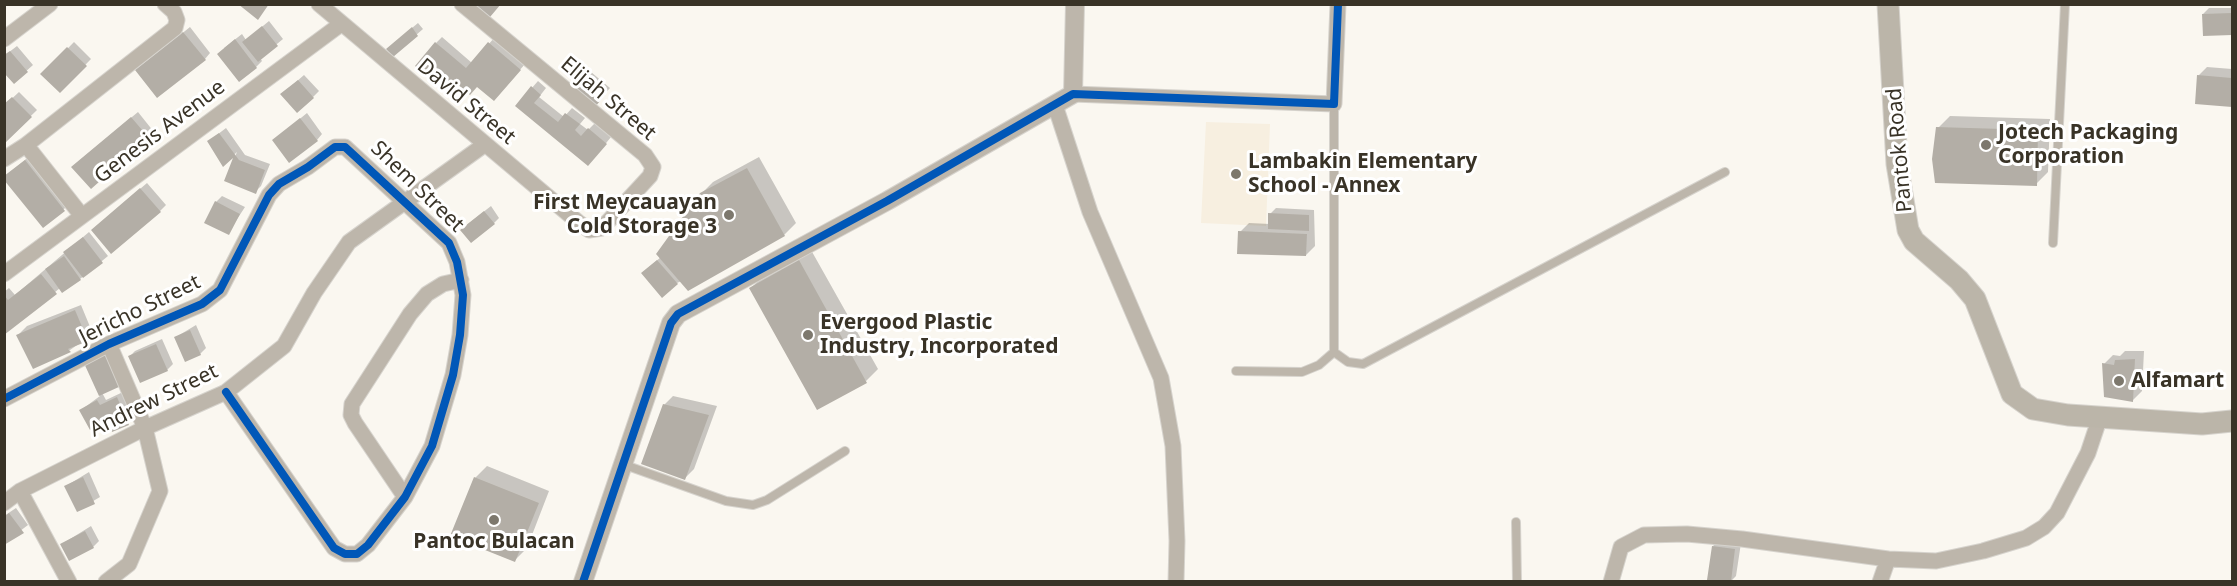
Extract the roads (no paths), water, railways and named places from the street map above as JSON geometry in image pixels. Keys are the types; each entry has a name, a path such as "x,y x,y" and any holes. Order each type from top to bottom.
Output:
{"main road":[{"name":"Pantok Road","path":"1888,4 1896,97 1898,164 1908,230 1914,241 1959,280 1975,299 2009,387 2018,399 2032,409 2068,415 2202,424 2232,421"}],"street":[{"path":"4,39 50,4"},
{"path":"4,159 26,145 175,28 177,20 174,12 165,4"},
{"name":"David Street","path":"319,4 484,145 589,230"},
{"name":"Elijah Street","path":"462,4 645,155 653,167 650,176 602,228 589,230"},
{"path":"1073,94 1075,4"},
{"path":"583,582 672,323 678,314 888,201 1073,94 1334,104 1338,4"},
{"name":"Genesis Avenue","path":"4,274 341,24"},
{"path":"1056,105 1089,212 1161,378 1173,446 1177,541 1176,582"},
{"path":"26,145 82,216"},
{"name":"Andrew Street","path":"4,503 20,491 145,428 226,392 284,346 314,293 349,242 408,202 484,145"},
{"name":"Shem Street","path":"226,392 334,548 345,554 357,554 368,545 405,497 432,446 453,375 460,335 463,295 461,280 449,243 408,202 345,147 335,147"},
{"name":"Jericho Street","path":"4,399 110,344 202,303 220,290 269,195 279,184 335,147"},
{"path":"405,497 355,423 351,415 352,404 410,314 427,294 443,284 461,280"},
{"path":"106,582 129,564 160,491 145,428 110,344"},
{"path":"1611,582 1621,547 1644,536 1687,534 1742,539 1888,559 1936,561 2026,538 2057,513 2088,453 2100,417"},
{"path":"20,491 69,582"},
{"path":"1880,582 1888,559"}],"lane":[{"path":"2053,243 2066,4"},
{"path":"1236,371 1302,372 1319,365 1334,352 1334,104"},
{"path":"1334,352 1348,362 1363,364 1725,172"},
{"path":"625,465 726,501 753,505 767,500 845,451"},
{"path":"1516,522 1517,582"}],"place":[{"name":"Jotech Packaging Corporation","path":"1986,145"},
{"name":"Lambakin Elementary School - Annex","path":"1236,174"},
{"name":"First Meycauayan Cold Storage 3","path":"729,215"},
{"name":"Evergood Plastic Industry, Incorporated","path":"808,335"},
{"name":"Alfamart","path":"2119,381"},
{"name":"Pantoc Bulacan","path":"494,520"}]}
